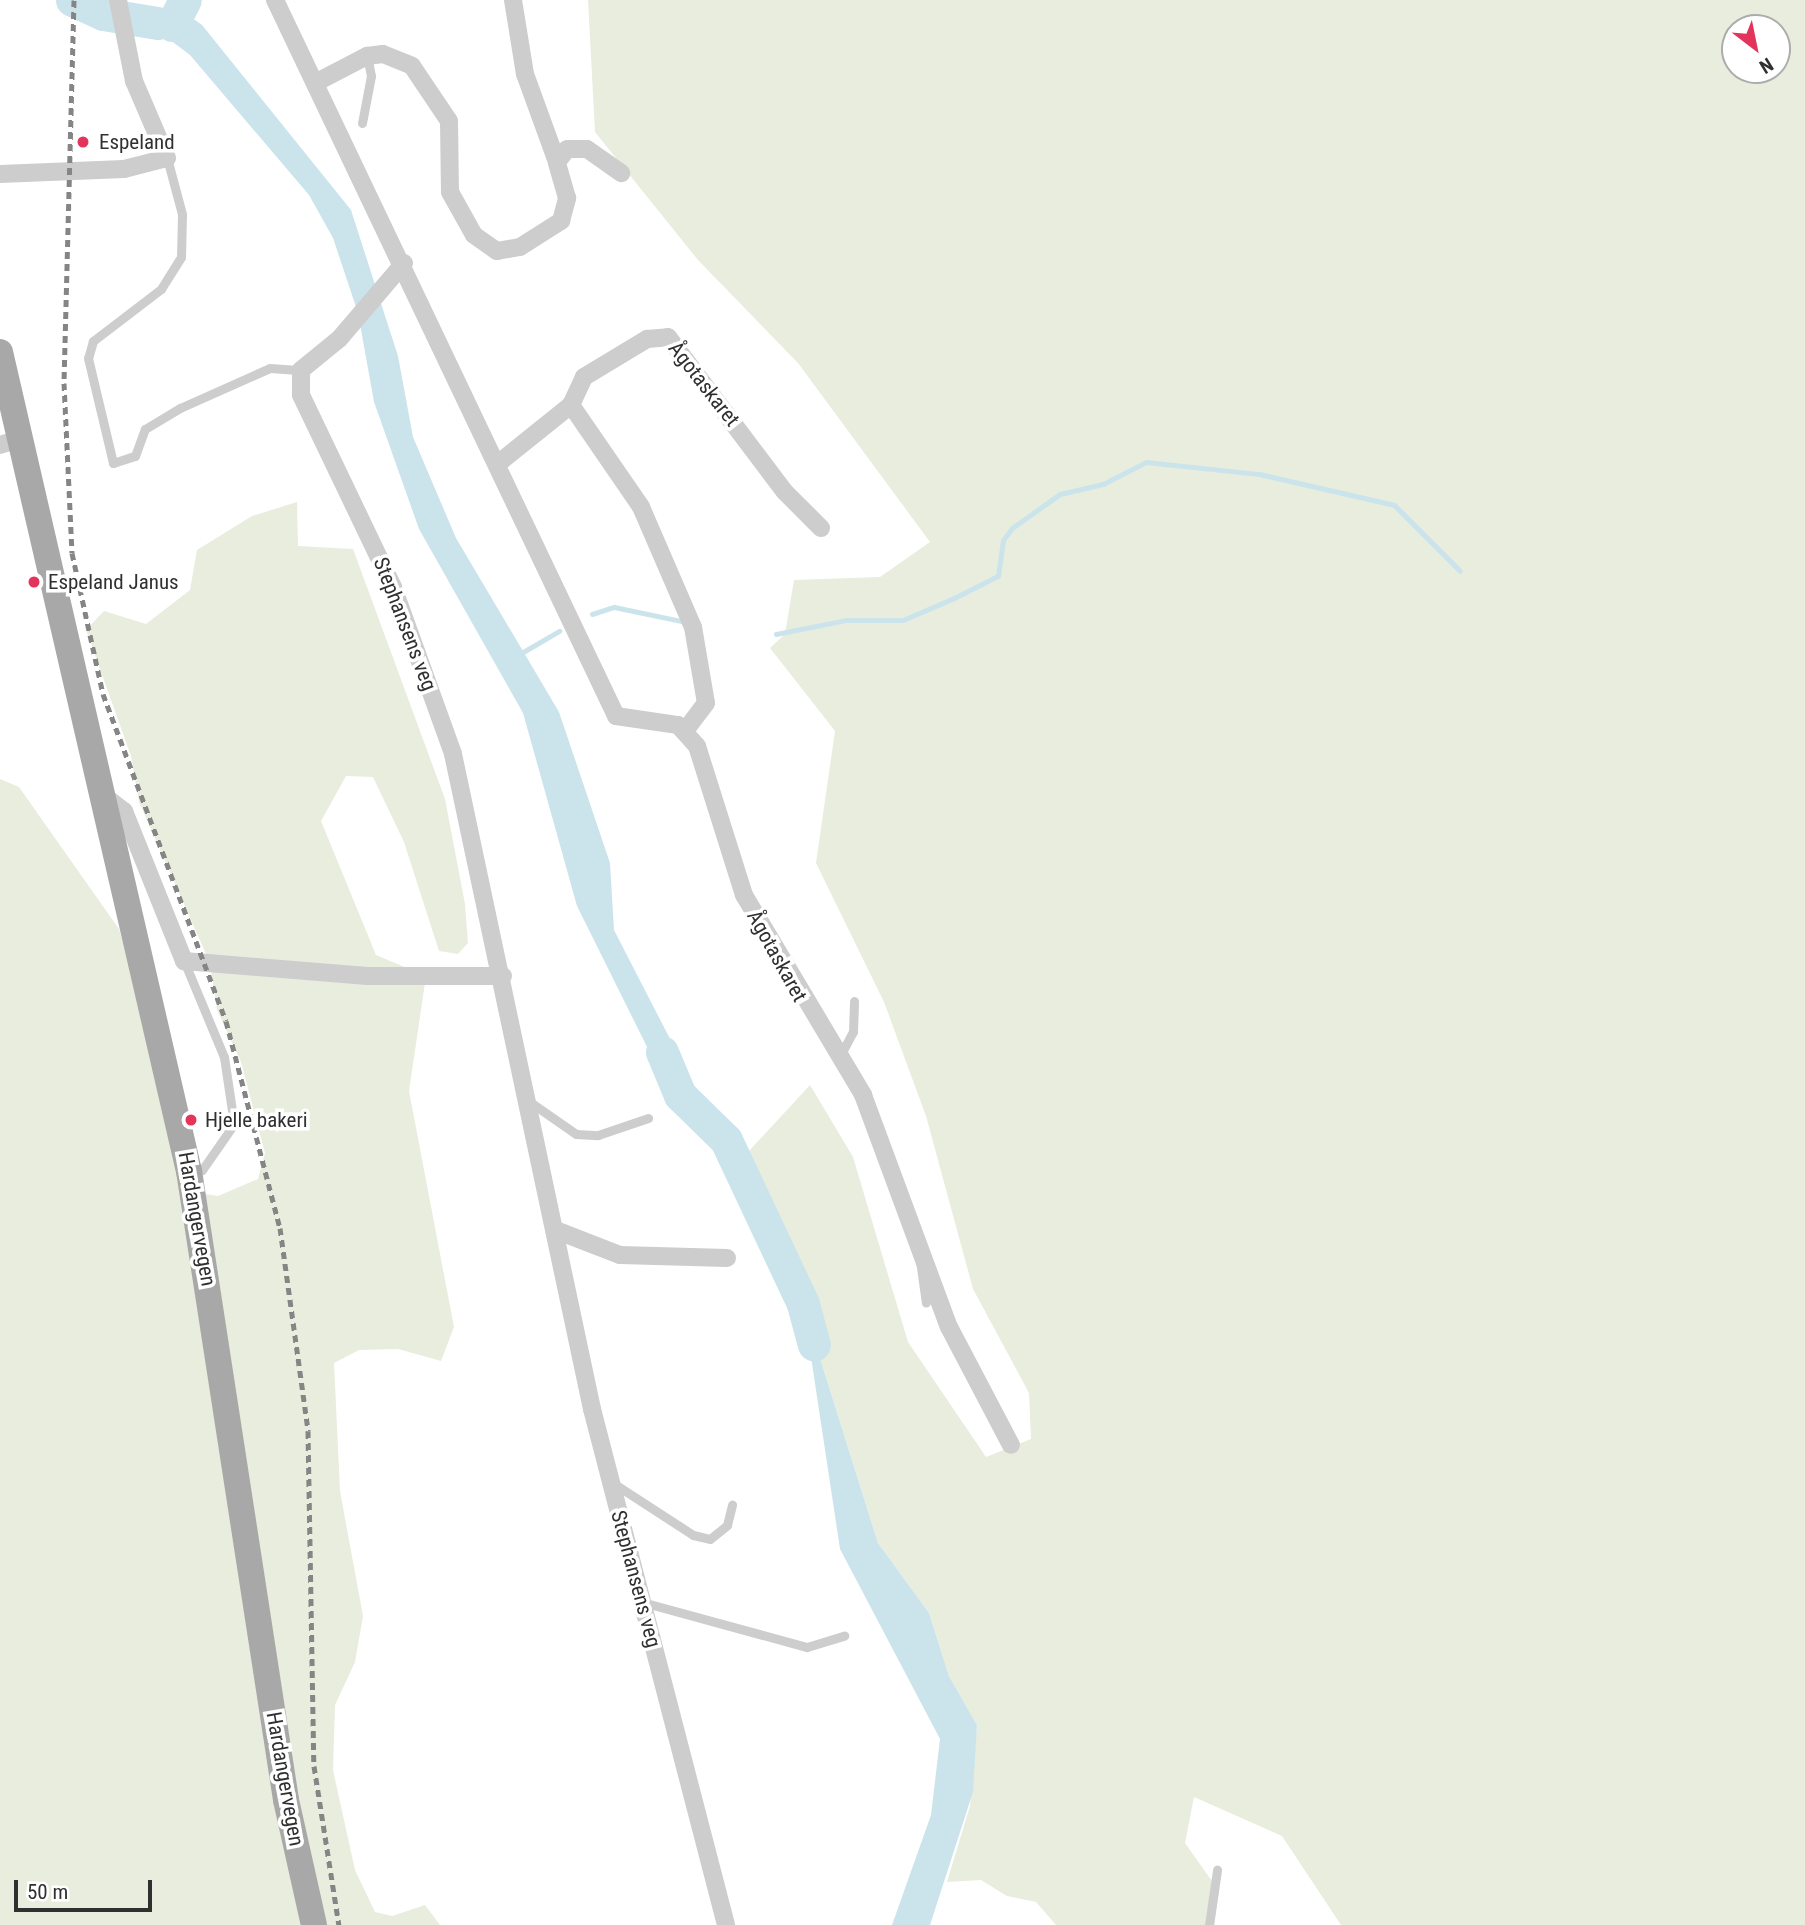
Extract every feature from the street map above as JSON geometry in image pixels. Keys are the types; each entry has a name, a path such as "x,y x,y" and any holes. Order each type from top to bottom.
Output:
{"main road":[{"name":"Hardangervegen","path":"0,352 10,442 102,794 189,1171 286,1800 314,1925"}],"street":[{"path":"275,0 500,462 616,716 686,730 706,703 693,627 640,507 571,405"},
{"path":"315,83 367,56 400,58 436,97 452,139 450,192 486,246 507,251 561,222 567,198 525,74 513,0"},
{"path":"0,174 124,169 167,158 134,81 118,2"},
{"path":"557,162 577,147 621,173"},
{"path":"301,370 352,324 404,264"},
{"name":"Ågotaskaret","path":"500,462 571,405 584,377 647,339 668,337 785,492 821,528"},
{"name":"Stephansens veg","path":"301,370 301,395 402,608 453,754 610,1481 726,1925"},
{"name":"Ågotaskaret","path":"686,730 744,895 839,1057 890,1156 949,1327 1011,1445"},
{"path":"102,794 124,811 184,961 367,976 503,976"},
{"path":"558,1231 620,1255 727,1258"}],"lane":[{"path":"362,123 371,76 367,56"},
{"path":"167,158 182,214 181,257 161,289 93,341 88,358 113,463 135,456 145,429 180,408 270,368 301,370"},
{"path":"184,961 224,1057 234,1124 202,1170 189,1171"},
{"path":"839,1057 853,1031 854,1001"},
{"path":"530,1102 576,1134 598,1135 648,1118"},
{"name":"Ågotaskaret","path":"922,1255 918,1269 926,1303"},
{"path":"610,1481 693,1535 710,1539 727,1525 732,1505"},
{"path":"642,1602 807,1647 844,1636"},
{"path":"1209,1925 1217,1870"}],"shaded area":[{"path":"588,0 1805,0 1805,1925 1341,1925 1282,1836 1194,1797 1185,1843 1219,1891 1214,1925 1056,1925 1036,1902 1007,1896 981,1880 947,1882 970,1806 977,1725 949,1676 929,1613 878,1543 803,1304 737,1164 810,1085 853,1157 908,1342 986,1457 1031,1439 1029,1393 973,1289 926,1116 884,1002 816,863 835,731 770,648 785,634 794,580 880,577 930,542 798,363 698,260 595,132"},
{"path":"297,502 298,546 353,549 445,799 465,904 468,943 458,954 439,951 404,842 373,777 346,776 321,821 376,955 426,976 409,1091 454,1327 441,1361 398,1349 359,1350 334,1363 340,1491 363,1616 355,1662 335,1705 333,1770 355,1870 375,1912 392,1916 425,1905 440,1925 0,1925 0,779 19,787 119,929 199,1193 218,1196 258,1179 265,1153 241,1062 217,1010 210,963 139,802 131,756 86,630 104,611 146,624 190,590 197,550 252,516"}],"water":[{"path":"156,7 184,12 202,25 351,210 398,356 413,437 456,538 559,712 610,863 614,930 685,1068 680,1095 653,1059 577,906 523,713 419,529 374,402 358,313 333,238 309,195 190,55 166,37 133,27 131,11"},
{"path":"803,1304 878,1543 929,1613 949,1676 977,1725 973,1792 930,1925 892,1925 931,1815 940,1739 840,1549"}],"waterway":[{"path":"72,0 103,14 157,23"},
{"path":"172,25 185,0"},
{"path":"776,634 846,620 903,620 954,598 998,576 1003,540 1012,528 1060,494 1103,484 1146,462 1259,474 1394,505 1460,571"},
{"path":"592,614 614,607 681,621"},
{"path":"523,652 559,631"},
{"path":"662,1052 680,1095 726,1140 803,1304 814,1345"}],"railway":[{"path":"74,0 64,383 72,553 103,694 226,1021 280,1228 308,1431 314,1766 339,1925"}],"place":[{"name":"Espeland","path":"83,142"},
{"name":"Espeland Janus","path":"34,582"},
{"name":"Hjelle bakeri","path":"191,1120"}]}
